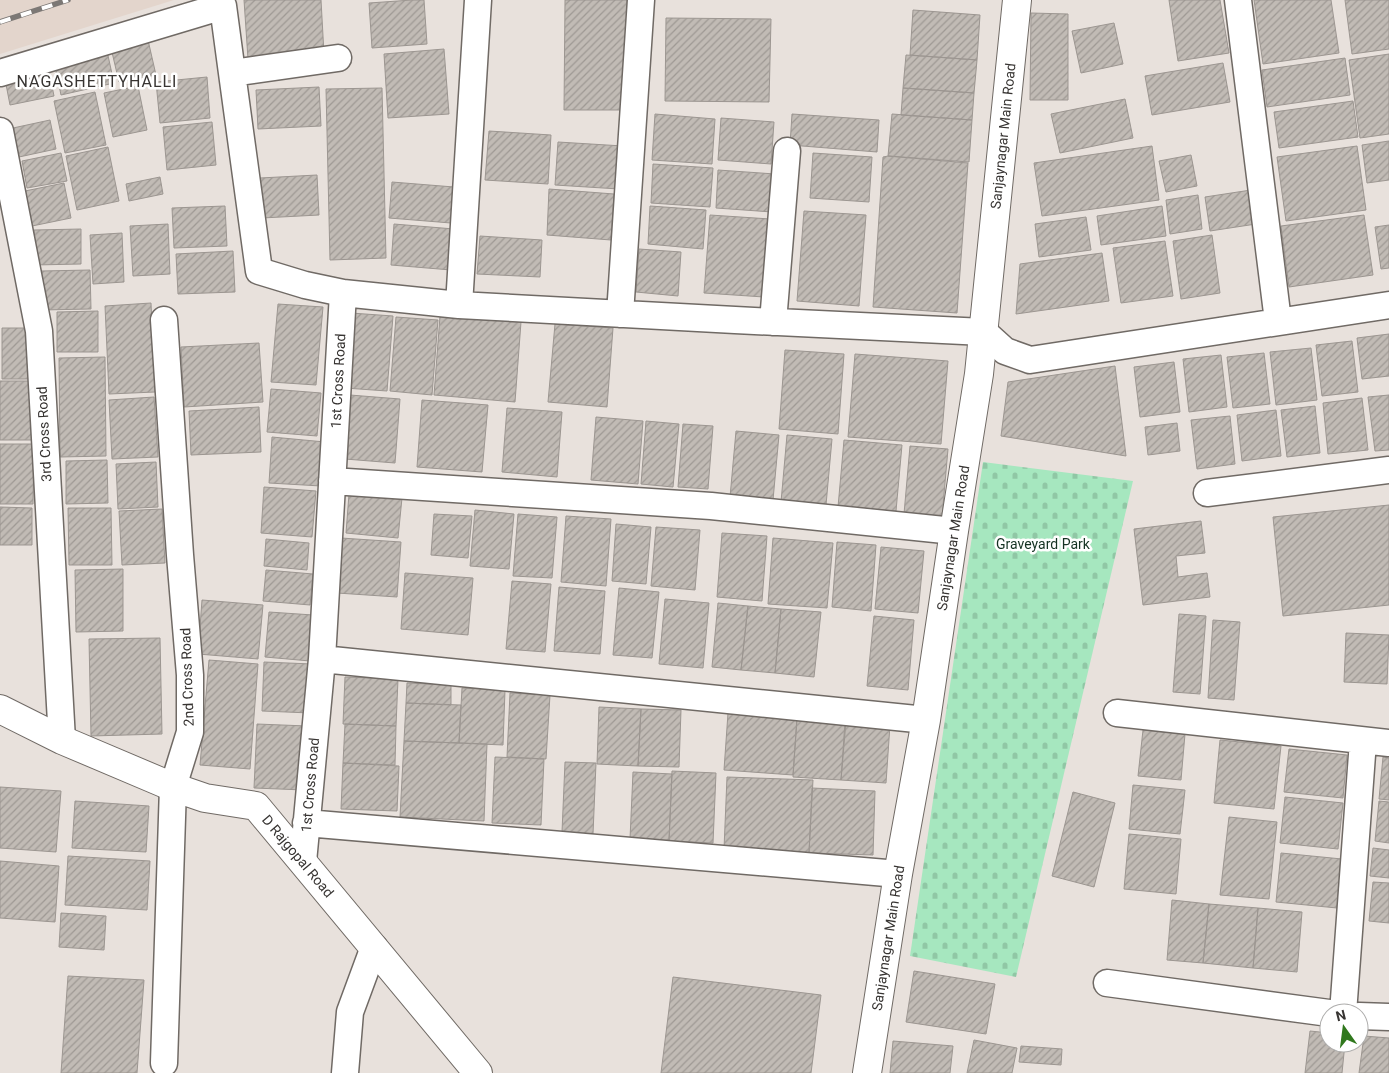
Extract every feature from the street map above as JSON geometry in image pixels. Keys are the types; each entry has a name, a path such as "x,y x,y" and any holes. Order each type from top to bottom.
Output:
{"street":[{"path":"459,305 478,0"},
{"path":"620,314 641,0"},
{"name":"Sanjaynagar Main Road","path":"867,1073 898,874 926,720 979,374 1017,0"},
{"path":"1238,0 1278,321"},
{"path":"0,73 223,6 259,271 305,285 343,293 459,305 984,332 1005,351 1030,360 1389,305"},
{"path":"232,73 338,58"},
{"name":"3rd Cross Road","path":"0,131 39,332 62,740"},
{"path":"773,322 787,151"},
{"name":"1st Cross Road","path":"303,862 322,659 343,293"},
{"name":"2nd Cross Road","path":"164,320 190,675 190,732 172,787 164,1063"},
{"path":"1207,493 1389,470"},
{"path":"332,481 711,506 954,532"},
{"path":"322,659 926,720"},
{"name":"D Rajgopal Road","path":"0,709 62,740 172,787 205,798 256,806 478,1073"},
{"path":"1117,714 1389,743"},
{"path":"1343,1003 1363,741"},
{"path":"306,823 898,874"},
{"path":"345,1073 350,1012 374,948"},
{"path":"1107,983 1319,1012"},
{"path":"1369,1016 1389,1017"}],"shaded area":[{"path":"0,0 174,0 0,54"}],"green space":[{"name":"Graveyard Park","path":"983,462 1133,481 1016,977 910,956"}],"building":[{"path":"244,0 321,0 324,54 248,59"},
{"path":"424,0 427,44 372,48 369,3"},
{"path":"565,0 627,0 626,110 564,110"},
{"path":"1169,0 1220,0 1229,53 1178,61"},
{"path":"1254,0 1331,0 1339,53 1263,64"},
{"path":"1345,0 1389,0 1389,49 1352,54"},
{"path":"913,10 980,15 977,60 910,55"},
{"path":"1031,13 1068,14 1068,100 1030,100"},
{"path":"666,18 771,19 769,102 665,101"},
{"path":"1114,23 1123,64 1081,73 1072,31"},
{"path":"148,40 156,75 119,82 111,48"},
{"path":"444,49 449,114 388,118 384,54"},
{"path":"107,51 114,83 61,95 54,62"},
{"path":"1389,54 1389,134 1360,138 1349,60"},
{"path":"906,55 977,60 974,93 903,88"},
{"path":"1345,58 1350,95 1267,107 1262,70"},
{"path":"1223,63 1230,102 1152,115 1145,76"},
{"path":"48,66 54,96 10,105 4,74"},
{"path":"207,77 210,118 160,123 156,82"},
{"path":"138,86 147,130 113,137 104,93"},
{"path":"319,87 321,126 258,129 256,90"},
{"path":"382,88 386,258 330,260 326,89"},
{"path":"903,88 974,93 972,120 901,115"},
{"path":"95,92 106,145 65,153 54,101"},
{"path":"1125,99 1133,138 1060,153 1051,114"},
{"path":"1353,101 1358,137 1279,148 1274,112"},
{"path":"655,114 715,119 712,164 652,160"},
{"path":"792,114 879,120 877,152 790,145"},
{"path":"892,114 972,120 969,162 888,156"},
{"path":"721,118 774,122 771,164 718,160"},
{"path":"50,120 56,149 19,157 13,128"},
{"path":"212,122 216,165 167,170 163,127"},
{"path":"489,131 551,135 548,184 485,180"},
{"path":"1389,141 1389,180 1367,183 1362,145"},
{"path":"558,142 623,146 619,189 555,185"},
{"path":"1152,146 1159,200 1042,216 1034,163"},
{"path":"1357,146 1366,210 1286,221 1277,157"},
{"path":"108,147 119,201 77,210 66,156"},
{"path":"61,153 67,181 27,188 22,161"},
{"path":"813,153 872,157 869,202 810,198"},
{"path":"1191,155 1197,186 1166,192 1159,161"},
{"path":"883,157 968,163 957,313 873,307"},
{"path":"653,164 713,168 710,207 651,203"},
{"path":"718,170 775,174 772,212 716,208"},
{"path":"317,175 319,215 262,218 260,178"},
{"path":"160,177 163,194 129,201 126,184"},
{"path":"392,182 454,187 451,223 389,218"},
{"path":"64,183 71,218 32,226 25,191"},
{"path":"549,189 614,194 611,240 547,235"},
{"path":"1251,190 1256,224 1210,231 1205,197"},
{"path":"1198,195 1202,229 1170,234 1166,200"},
{"path":"225,206 227,246 174,248 172,208"},
{"path":"650,206 706,210 703,249 648,244"},
{"path":"1162,206 1166,236 1101,245 1097,216"},
{"path":"804,211 866,215 859,306 797,301"},
{"path":"710,215 770,219 764,297 704,293"},
{"path":"1364,215 1373,275 1289,287 1281,226"},
{"path":"1086,217 1091,250 1039,257 1035,224"},
{"path":"168,224 170,274 133,276 130,226"},
{"path":"394,224 454,229 451,270 391,265"},
{"path":"1389,225 1389,268 1381,269 1375,227"},
{"path":"81,229 81,264 34,265 34,230"},
{"path":"122,233 124,282 93,284 90,235"},
{"path":"1212,235 1220,293 1181,299 1173,241"},
{"path":"480,236 542,240 540,277 477,274"},
{"path":"1165,241 1173,296 1121,303 1113,248"},
{"path":"639,249 681,252 678,296 636,292"},
{"path":"233,251 235,292 178,294 176,254"},
{"path":"1102,253 1109,301 1016,314 1020,264"},
{"path":"90,270 91,309 41,310 41,271"},
{"path":"151,303 155,392 109,394 105,306"},
{"path":"278,304 323,307 316,385 271,382"},
{"path":"98,311 98,352 57,352 57,312"},
{"path":"351,313 393,316 387,391 345,388"},
{"path":"440,316 521,322 515,402 434,395"},
{"path":"396,317 438,320 432,395 390,391"},
{"path":"555,324 613,328 607,407 548,402"},
{"path":"2,328 29,328 29,379 2,379"},
{"path":"1389,334 1389,376 1362,379 1357,338"},
{"path":"1352,341 1358,392 1322,396 1316,345"},
{"path":"259,343 263,402 184,407 181,347"},
{"path":"1311,348 1317,400 1276,405 1270,352"},
{"path":"785,350 844,354 838,434 779,429"},
{"path":"1264,353 1270,404 1233,408 1227,357"},
{"path":"855,354 948,361 941,444 848,437"},
{"path":"1221,355 1227,407 1189,412 1183,359"},
{"path":"105,357 106,456 60,457 59,358"},
{"path":"1174,362 1180,412 1140,417 1134,367"},
{"path":"1115,366 1126,456 1001,436 1008,382"},
{"path":"0,381 32,381 32,440 0,440"},
{"path":"271,389 321,393 317,436 267,432"},
{"path":"350,395 400,399 395,463 345,459"},
{"path":"1389,395 1389,450 1375,451 1368,397"},
{"path":"154,397 158,457 112,459 109,400"},
{"path":"1362,398 1368,450 1328,454 1323,403"},
{"path":"422,400 488,405 482,472 417,467"},
{"path":"1315,406 1320,453 1287,457 1281,410"},
{"path":"259,407 261,452 191,455 189,411"},
{"path":"507,408 562,412 557,477 502,472"},
{"path":"1276,410 1281,456 1242,461 1237,415"},
{"path":"1230,416 1235,464 1197,469 1191,420"},
{"path":"596,417 643,421 638,484 591,480"},
{"path":"646,421 679,424 673,487 641,484"},
{"path":"1177,423 1180,451 1148,455 1145,427"},
{"path":"683,424 713,426 708,489 678,487"},
{"path":"736,431 779,435 773,500 730,497"},
{"path":"787,435 832,439 826,505 781,502"},
{"path":"272,437 325,442 321,486 269,483"},
{"path":"844,440 902,445 896,511 838,507"},
{"path":"0,444 34,444 33,504 0,504"},
{"path":"910,446 948,449 942,517 904,514"},
{"path":"107,460 108,503 66,504 66,461"},
{"path":"156,462 158,507 118,509 116,464"},
{"path":"264,487 316,491 312,537 261,533"},
{"path":"349,494 402,498 398,538 346,533"},
{"path":"1389,505 1389,605 1283,616 1273,517"},
{"path":"0,507 32,508 32,545 0,545"},
{"path":"68,508 111,508 112,565 69,565"},
{"path":"162,509 165,563 122,565 119,511"},
{"path":"475,510 514,514 509,569 470,566"},
{"path":"434,514 472,516 468,558 431,555"},
{"path":"518,514 557,517 552,578 513,576"},
{"path":"566,516 611,519 606,586 561,582"},
{"path":"1201,521 1205,553 1176,556 1178,577 1207,573 1210,597 1143,605 1134,529"},
{"path":"616,524 651,527 646,584 612,581"},
{"path":"656,527 700,530 695,590 651,586"},
{"path":"722,533 767,536 762,601 717,597"},
{"path":"341,538 401,542 397,597 337,593"},
{"path":"773,538 833,543 827,608 768,604"},
{"path":"266,539 309,543 307,570 264,566"},
{"path":"837,542 876,545 871,611 832,607"},
{"path":"881,547 924,551 918,613 875,609"},
{"path":"123,569 123,631 76,632 75,570"},
{"path":"266,570 313,574 310,605 263,601"},
{"path":"405,573 473,578 468,635 401,629"},
{"path":"512,581 551,584 545,652 506,649"},
{"path":"559,587 605,591 600,654 554,651"},
{"path":"619,588 659,592 652,658 613,655"},
{"path":"665,599 709,603 703,668 659,664"},
{"path":"202,600 263,605 258,659 198,654"},
{"path":"718,603 748,606 741,670 712,667"},
{"path":"748,606 781,609 775,673 741,670"},
{"path":"781,609 821,612 814,677 775,673"},
{"path":"269,612 313,615 310,661 265,657"},
{"path":"1179,614 1206,616 1200,694 1173,692"},
{"path":"874,616 914,620 908,690 867,686"},
{"path":"1213,620 1240,622 1234,700 1208,698"},
{"path":"1346,633 1389,635 1387,684 1344,682"},
{"path":"160,638 162,734 91,736 89,639"},
{"path":"209,660 258,664 250,769 200,765"},
{"path":"264,662 312,664 310,713 262,711"},
{"path":"345,677 398,679 396,726 343,724"},
{"path":"407,683 451,685 451,705 406,703"},
{"path":"462,688 505,690 503,745 459,743"},
{"path":"510,693 550,695 546,759 507,757"},
{"path":"406,703 461,705 459,743 404,741"},
{"path":"599,707 641,709 638,766 597,764"},
{"path":"641,709 681,710 679,767 638,766"},
{"path":"728,713 797,718 793,775 724,770"},
{"path":"797,718 846,721 841,780 793,777"},
{"path":"845,722 890,725 886,783 841,780"},
{"path":"257,724 307,726 304,790 254,788"},
{"path":"345,724 396,726 395,765 343,763"},
{"path":"1143,730 1185,734 1181,780 1138,776"},
{"path":"1220,740 1281,746 1274,809 1214,803"},
{"path":"404,741 487,744 484,821 400,817"},
{"path":"1289,749 1347,755 1343,798 1284,792"},
{"path":"495,757 544,759 541,825 492,823"},
{"path":"1383,757 1389,758 1389,800 1379,799"},
{"path":"565,762 596,763 593,834 562,832"},
{"path":"343,763 399,766 397,811 341,809"},
{"path":"672,771 716,773 713,843 669,841"},
{"path":"633,772 672,774 669,841 630,839"},
{"path":"727,777 813,780 809,853 724,849"},
{"path":"1133,785 1185,790 1180,834 1129,829"},
{"path":"0,787 61,791 56,852 0,848"},
{"path":"812,788 875,791 873,855 809,853"},
{"path":"1073,792 1115,803 1094,887 1052,876"},
{"path":"1285,797 1343,803 1338,849 1280,843"},
{"path":"75,801 149,806 146,852 72,848"},
{"path":"1379,801 1389,802 1389,843 1375,841"},
{"path":"1229,817 1277,822 1269,899 1220,895"},
{"path":"1129,834 1181,839 1176,894 1124,889"},
{"path":"1373,848 1389,850 1389,878 1370,876"},
{"path":"1281,853 1342,859 1337,908 1276,902"},
{"path":"68,856 150,861 147,910 65,905"},
{"path":"0,861 59,866 55,922 0,918"},
{"path":"1373,882 1389,883 1389,923 1369,921"},
{"path":"1172,900 1209,904 1203,963 1167,960"},
{"path":"1209,904 1258,908 1253,968 1203,963"},
{"path":"1258,908 1302,912 1297,972 1253,968"},
{"path":"61,913 106,916 104,950 59,947"},
{"path":"914,971 995,984 986,1034 906,1022"},
{"path":"68,976 144,980 137,1073 61,1073"},
{"path":"673,977 821,995 811,1073 661,1073"},
{"path":"1310,1031 1319,1032 1319,1053 1344,1053 1342,1073 1305,1073"},
{"path":"1369,1036 1389,1038 1389,1073 1359,1073 1362,1053 1369,1053"},
{"path":"974,1040 1017,1048 1012,1073 967,1073"},
{"path":"893,1041 953,1046 950,1073 890,1073"},
{"path":"1021,1046 1062,1049 1061,1065 1019,1062"}],"railway":[{"path":"0,22 68,0"}],"district":[{"name":"NAGASHETTYHALLI","path":"97,81"}]}
